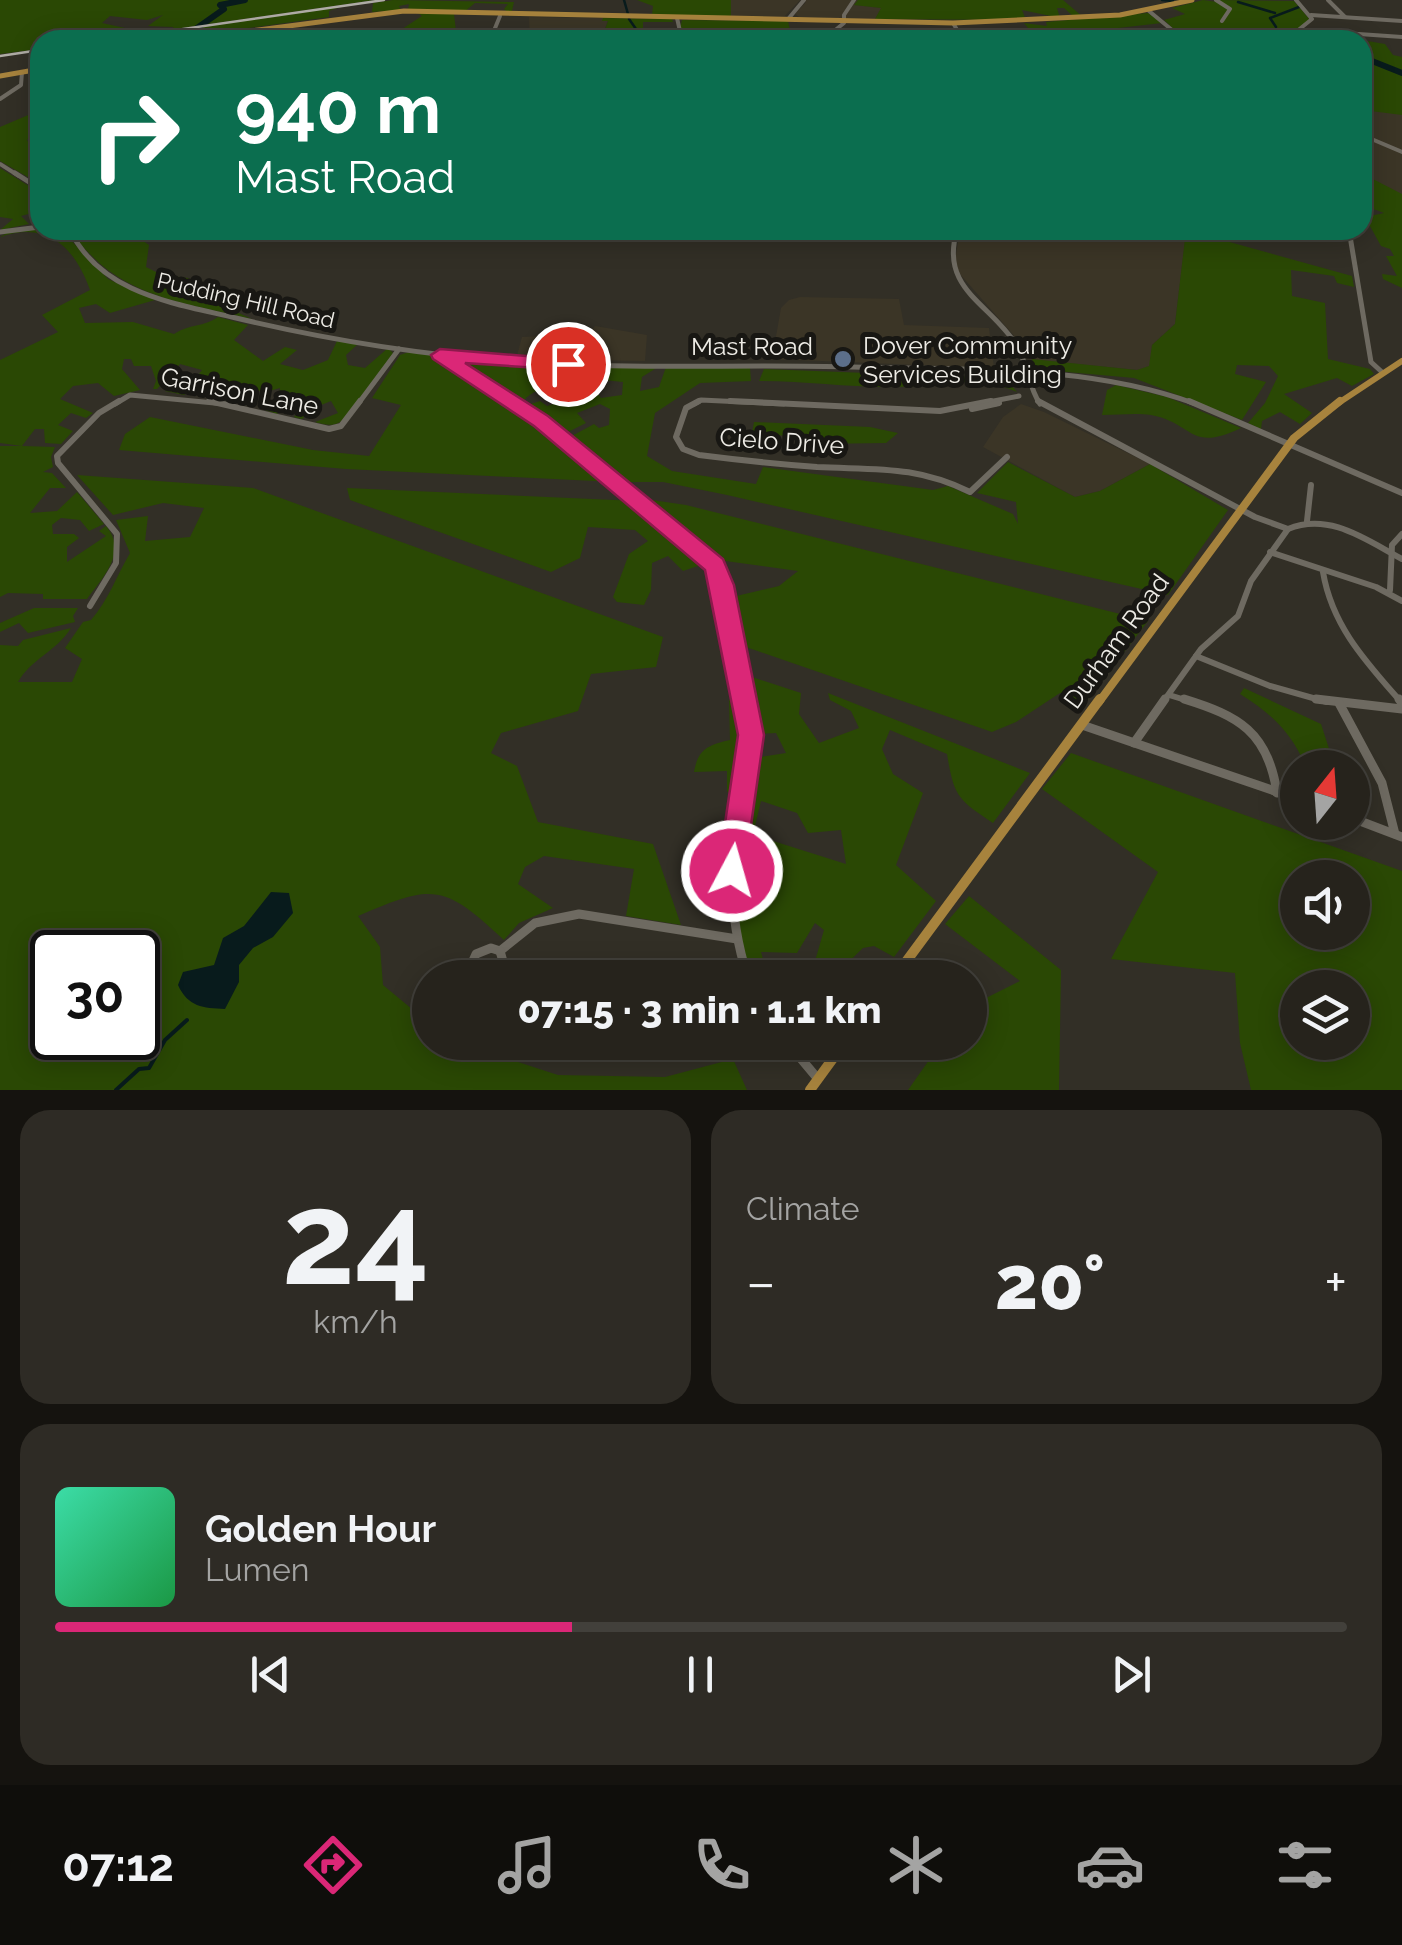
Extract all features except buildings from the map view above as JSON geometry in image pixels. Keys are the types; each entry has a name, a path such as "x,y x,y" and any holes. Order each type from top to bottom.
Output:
{"main road":[{"path":"249,30 382,12 953,23 1086,18 1148,11 1192,0"},
{"path":"0,76 30,70"},
{"name":"Durham Road","path":"907,960 1288,445 1312,420 1402,361"},
{"path":"810,1090 832,1060"}],"street":[{"path":"789,18 804,0"},
{"path":"834,30 844,23 842,20 854,0"},
{"path":"1216,0 1230,9 1222,21"},
{"path":"1296,0 1311,15 1402,21"},
{"path":"1328,0 1346,18"},
{"path":"1148,11 1172,30"},
{"path":"1301,30 1310,22 1311,15"},
{"path":"494,30 500,16"},
{"path":"677,18 680,30"},
{"path":"953,23 958,30"},
{"path":"1372,35 1402,37"},
{"path":"0,99 21,85 22,72"},
{"path":"1372,139 1402,152"},
{"path":"0,164 30,183"},
{"path":"0,232 30,228"},
{"name":"Pudding Hill Road","path":"77,240 98,268 138,293 296,332 440,355"},
{"path":"954,240 950,252 954,272 1014,340 1031,394 1056,417 1136,451 1240,510 1288,529"},
{"path":"1350,240 1372,365 1383,373"},
{"name":"Garrison Lane","path":"90,606 114,567 121,546 117,534 58,463 57,456 106,408 130,395 148,393 217,402 328,429 341,426 399,349"},
{"path":"440,355 541,421 714,565 722,585 751,735 751,756 732,860 737,939 743,960"},
{"name":"Mast Road","path":"440,355 556,364 815,366 1088,378 1140,387 1402,494"},
{"name":"Cielo Drive","path":"1007,457 970,492 909,467 815,466 699,455 683,449 676,436 686,408 701,400 931,412 982,408 1031,394"},
{"path":"1308,521 1310,485"},
{"path":"1134,743 1196,656 1238,616 1250,581 1288,529 1308,521 1341,529 1402,559"},
{"path":"1390,590 1392,545 1402,534"},
{"path":"1270,552 1323,572 1390,590 1402,601"},
{"path":"1323,572 1327,599 1338,626 1402,706"},
{"path":"1196,656 1272,687 1338,702 1402,706"},
{"path":"1169,696 1222,711 1251,730 1270,756 1277,793"},
{"path":"1338,702 1382,784 1398,835"},
{"path":"1082,725 1280,794"},
{"path":"1370,825 1398,835"},
{"path":"500,951 534,920 556,915 579,914 737,939"},
{"path":"473,960 476,954 491,948 500,951"},
{"path":"500,951 503,960"},
{"path":"802,1060 818,1079"}],"shaded area":[{"path":"731,0 800,0 785,16 731,16"},
{"path":"800,0 858,0 855,5 882,8 875,19 799,17 795,14 806,2"},
{"path":"529,17 608,20 604,30 530,30"},
{"path":"1372,72 1402,74 1402,198 1372,180"},
{"path":"958,240 1185,242 1175,324 1152,345 1150,366 1137,370 1027,359 1016,338 959,273 955,261"},
{"path":"800,297 899,299 904,325 989,328 994,368 772,359 781,308"},
{"path":"595,326 647,335 645,361 516,359 522,337 588,334"},
{"path":"1021,404 1150,464 1100,491 1075,497 983,447 1003,417"},
{"path":"271,892 289,893 293,913 273,937 253,948 239,965 239,982 225,1009 191,1002 178,985 183,972 214,965 223,938 244,926"}],"green space":[{"path":"0,0 375,0 174,29 148,26 163,15 147,20 110,16 102,23 134,30 30,30 30,50 0,54"},
{"path":"637,0 731,0 731,16 652,15 653,6"},
{"path":"858,0 1063,0 1083,17 1057,8 1060,18 1022,10 1026,20 875,19 881,8 854,5"},
{"path":"1203,0 1217,2 1229,10 1232,9 1219,0 1294,1 1310,20 1296,30 1175,30 1164,20 1185,14 1172,8"},
{"path":"514,2 511,15 504,9 508,4 475,3 464,12 408,10 409,4 399,6 401,10 372,12 373,3"},
{"path":"340,7 329,11 329,17 233,30 183,30"},
{"path":"417,12 454,14 456,30 400,30 422,16"},
{"path":"1148,13 1162,23 1100,30 1024,29 1028,28 1024,23 1047,26 1046,22"},
{"path":"603,18 673,22 643,22 643,30 605,30 608,21 602,21"},
{"path":"682,20 788,21 790,30 681,30"},
{"path":"1372,42 1385,44 1393,55 1402,57 1402,115 1372,111"},
{"path":"30,114 30,178 0,161 0,127"},
{"path":"0,168 30,187 30,214 21,216 29,224 0,230 13,219 0,217"},
{"path":"1372,179 1402,194 1402,288 1383,279 1382,274 1397,276 1386,256 1394,256 1390,249 1381,246 1372,230 1372,216 1384,213 1372,208"},
{"path":"30,229 30,232 0,237 12,230"},
{"path":"55,240 71,240 108,279 155,300 110,313 96,304 79,308 85,323 133,322 174,334 218,317 248,325 234,340 263,361 285,347 297,350 280,364 303,370 328,360 337,341 358,344 346,355 348,365 365,368 388,348 393,353 348,416 336,424 315,422 338,413 331,401 314,408 302,419 294,417 307,402 293,397 277,414 265,410 279,397 280,388 266,392 241,387 229,400 209,397 217,388 211,379 205,378 184,395 165,391 180,377 196,378 202,370 180,364 153,389 156,381 151,366 134,366 131,359 124,359 122,369 140,390 114,396 98,383 73,386 60,399 93,413 86,418 71,413 58,425 73,431 61,444 45,443 44,429 35,429 22,446 0,443 0,360 58,332 42,315 90,290 68,250"},
{"path":"142,240 149,245 146,267 162,275 188,278 205,298 252,319 146,291 109,270 79,241"},
{"path":"1185,240 1222,240 1352,276 1354,287 1337,283 1334,276 1291,270 1292,296 1325,303 1328,359 1370,369 1374,374 1352,386 1337,378 1284,394 1312,413 1300,424 1280,412 1262,421 1261,429 1248,423 1265,403 1278,376 1269,366 1237,365 1235,374 1266,382 1242,420 1134,378 1034,369 1032,359 1137,370 1149,366 1152,345 1175,324"},
{"path":"409,352 441,357 538,422 615,482 346,469 119,450 125,434 150,417 313,450 369,456 401,405 372,398 400,355"},
{"path":"454,359 581,368 601,398 622,395 623,382 594,379 587,366 658,367 642,377 640,391 659,387 666,367 750,368 751,381 700,383 655,413 647,456 672,471 756,484 763,467 933,490 948,486 1013,514 1018,524 1016,502 977,493 1008,462 1075,497 1100,491 1150,464 1228,510 1168,595 727,495 663,482 629,482 570,437 594,424 599,428 609,425 610,409 600,404 577,413 586,423 566,433 528,405 540,401 547,406 567,400 572,393 546,389 523,401"},
{"path":"764,369 995,378 1009,383 1017,392 979,382 878,387 759,381"},
{"path":"1116,385 1167,397 1241,428 1211,438 1151,415 1102,415 1107,390"},
{"path":"754,422 870,427 898,433 886,443 813,444 798,437 752,433"},
{"path":"0,446 55,447 53,467 43,472 52,473 66,488 50,488 30,513 57,511 77,492 104,524 89,531 80,520 61,518 52,525 53,534 74,534 79,538 67,547 67,562 106,536 99,531 106,526 115,545 111,564 87,599 43,599 43,594 8,593 0,597"},
{"path":"77,475 253,488 663,637 656,667 591,674 578,711 501,733 491,753 517,766 538,822 653,844 681,925 626,916 634,869 544,856 525,867 518,884 553,908 519,923 504,940 467,908 437,895 404,898 358,916 380,947 383,985 412,1009 412,1060 512,1060 558,1075 665,1077 733,1060 747,1090 0,1090 0,645 18,646 23,640 71,628 18,682 72,682 82,659 65,648 83,622 97,613 130,553 116,520 148,516 145,541 190,537 204,508 163,503 113,515"},
{"path":"347,488 637,501 707,563 683,571 668,556 652,563 651,590 644,605 617,602 613,597 629,554 648,541 635,530 588,527 580,558 551,572 350,500"},
{"path":"652,500 686,505 1148,621 1084,704 1060,693 1016,722 992,732 740,645 732,597 779,586 798,571 718,560"},
{"path":"34,608 78,608 73,616 75,622 28,633 19,623 0,632 0,623"},
{"path":"746,675 801,693 799,714 819,743 859,728 851,711 830,700 828,693 1030,773 993,823 959,795 947,754 890,730 882,749 893,774 923,793 896,865 936,901 894,957 874,946 863,948 851,960 815,960 824,930 815,923 797,953 761,952 763,960 747,960 736,885 738,830 846,864 841,830 808,833 797,813 761,801 755,826 740,824 755,758 786,753 776,733 756,734"},
{"path":"1244,688 1321,724 1329,750 1297,750 1280,725 1240,694"},
{"path":"729,700 742,702 747,756 736,802 727,791 727,771 694,772 705,749 730,740"},
{"path":"1071,753 1280,828 1280,840 1315,840 1402,871 1402,1090 1251,1090 1240,1043 1235,973 1111,959 1158,872 1042,789"},
{"path":"969,896 1061,970 1059,1090 908,1090 929,1060 987,1060 987,998 1020,981 945,924"}],"waterway":[{"path":"194,30 224,9 220,5 245,0"},
{"path":"624,0 628,14"},
{"path":"1162,0 1173,1"},
{"path":"1238,2 1275,13"},
{"path":"1276,27 1270,18 1299,7"},
{"path":"629,19 635,30"},
{"path":"1372,61 1402,73"},
{"path":"116,1090 139,1069 149,1068 165,1040 187,1020"}],"railway":[{"path":"176,30 384,0"},
{"path":"0,56 30,52"}],"place":[{"name":"Dover Community Services Building","path":"843,359"}],"route":[{"path":"568,364 440,355 541,421 714,565 722,585 751,735 732,871"}]}
